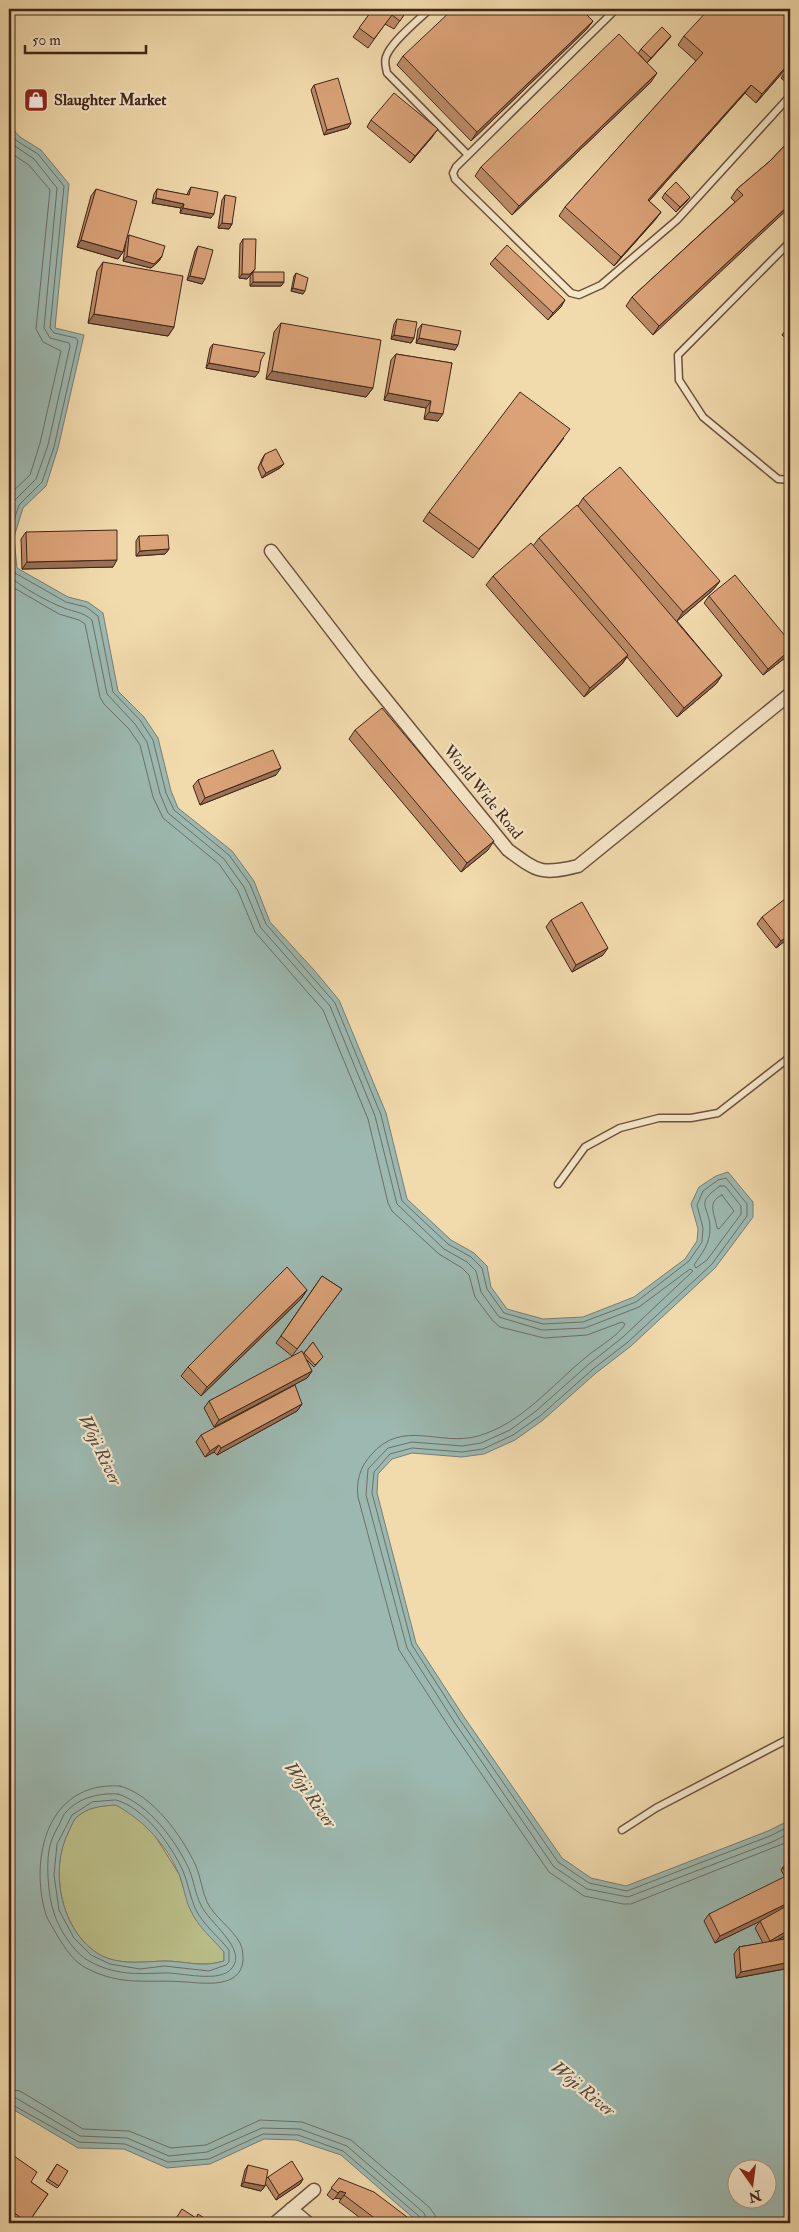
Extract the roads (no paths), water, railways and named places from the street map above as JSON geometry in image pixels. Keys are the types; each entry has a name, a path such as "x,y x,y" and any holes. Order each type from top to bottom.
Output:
{"street":[{"name":"World Wide Road","path":"271,551 366,675 508,850 533,868 554,872 578,866 790,694"},
{"path":"274,2223 314,2190"},
{"path":"291,2209 308,2223"}],"lane":[{"path":"430,9 391,48 384,64 388,73 468,155"},
{"path":"616,9 456,167 453,173 455,180 571,293 579,295 601,285 677,220 790,96"},
{"path":"790,242 678,355 679,380 703,417 778,479 790,480"},
{"path":"558,1184 585,1146 620,1128 659,1118 691,1118 718,1113 790,1057"},
{"path":"622,1830 664,1804 790,1738"}],"water":[{"name":"Woji River","path":"9,125 20,137 41,150 69,184 55,328 84,335 58,448 46,486 23,508 14,537 17,568 68,597 88,602 103,613 118,691 144,717 158,738 171,791 178,808 232,851 254,881 270,922 339,1000 386,1113 407,1199 451,1240 474,1253 487,1266 491,1287 507,1309 543,1319 583,1317 634,1297 685,1259 697,1241 698,1229 691,1204 699,1187 716,1176 728,1172 753,1202 753,1217 715,1268 631,1346 596,1373 543,1420 515,1440 484,1454 462,1457 412,1453 392,1459 378,1474 377,1493 416,1643 464,1717 562,1858 591,1878 626,1886 768,1831 790,1820 790,2223 419,2223 341,2155 296,2140 264,2139 210,2164 167,2168 124,2149 78,2148 9,2107","holes":["116,1805 145,1826 168,1853 179,1874 187,1902 194,1917 224,1952 224,1961 201,1964 172,1961 128,1962 110,1959 94,1951 82,1940 73,1927 61,1896 59,1880 63,1847 73,1822 79,1815 94,1808"]}],"place":[{"name":"Slaughter Market","path":"36,100"}]}
